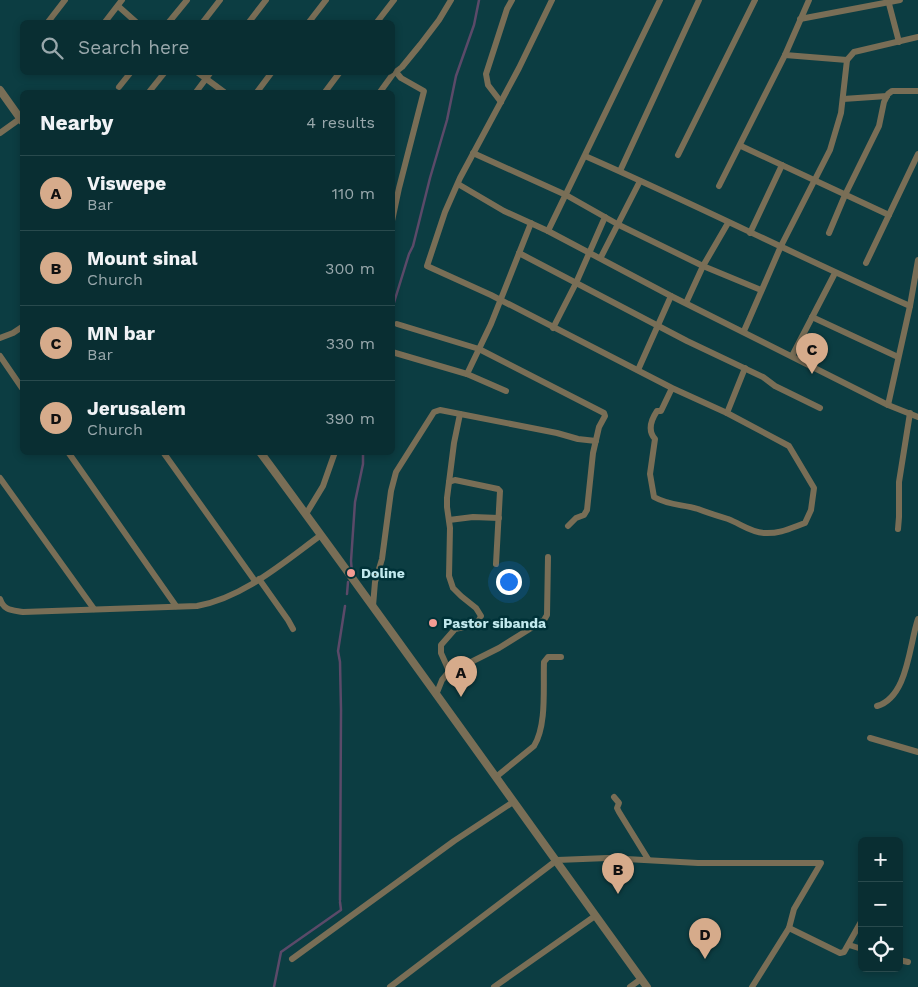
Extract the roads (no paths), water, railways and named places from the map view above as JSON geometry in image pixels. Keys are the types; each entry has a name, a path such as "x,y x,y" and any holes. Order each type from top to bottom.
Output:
{"street":[{"path":"50,20 65,0"},
{"path":"107,20 122,0"},
{"path":"171,20 187,0"},
{"path":"205,20 220,0"},
{"path":"251,20 266,0"},
{"path":"311,20 326,0"},
{"path":"379,20 394,0"},
{"path":"395,207 424,91 401,78 396,72 426,38 451,0"},
{"path":"501,102 488,85 486,74 507,9 512,0"},
{"path":"552,0 458,184 445,212 427,266 500,300 789,446 814,488 811,510 805,523 778,533 757,532 729,520 696,509 662,502 654,497 650,474 655,439 651,435 650,422 656,410 660,410 665,405 672,388"},
{"path":"548,231 660,0"},
{"path":"620,171 699,0"},
{"path":"678,155 755,0"},
{"path":"719,186 785,55 809,0"},
{"path":"800,19 900,0"},
{"path":"888,2 898,42"},
{"path":"118,6 134,20"},
{"path":"744,331 781,246 830,150 841,114 847,60 854,52 918,37"},
{"path":"785,55 847,60"},
{"path":"119,87 129,75"},
{"path":"151,90 163,75"},
{"path":"201,75 221,90"},
{"path":"198,90 209,75"},
{"path":"258,90 270,75"},
{"path":"326,90 338,75"},
{"path":"382,90 394,75"},
{"path":"0,90 20,117"},
{"path":"829,233 845,195 880,126 882,110 887,96 892,91 918,91"},
{"path":"843,99 887,96"},
{"path":"0,133 20,121"},
{"path":"740,146 889,216"},
{"path":"473,153 566,195 619,225 703,266 761,290"},
{"path":"866,263 918,154"},
{"path":"585,156 910,306"},
{"path":"750,233 782,165"},
{"path":"601,258 640,180"},
{"path":"458,184 504,211 548,231 671,296 888,405 918,417"},
{"path":"553,328 576,283 605,217"},
{"path":"686,303 703,266 728,222"},
{"path":"467,374 491,324 531,223"},
{"path":"519,253 820,408"},
{"path":"888,405 918,260"},
{"path":"792,356 835,273"},
{"path":"638,370 671,296"},
{"path":"812,317 898,357"},
{"path":"397,324 479,349 604,413 606,416 599,427 591,464 587,510 584,515 576,518 568,526"},
{"path":"0,338 20,328"},
{"path":"395,353 467,374 506,391"},
{"path":"0,356 20,385"},
{"path":"727,413 745,368"},
{"path":"373,606 375,582 382,559 391,491 396,472 434,412 440,410 557,433 570,438 596,441"},
{"path":"450,673 441,653 441,645 455,629 477,624 481,616 476,608 453,588 450,581 450,528 447,507 454,443 460,414"},
{"path":"898,528 900,517 899,482 910,414"},
{"path":"70,455 176,606"},
{"path":"165,455 293,629"},
{"path":"262,455 557,860 647,987"},
{"path":"306,514 323,486 334,455"},
{"path":"0,478 94,609"},
{"path":"449,482 455,480 498,489 501,494 496,564"},
{"path":"449,520 499,518"},
{"path":"0,599 3,606 8,610 23,612 197,606 216,602 257,580 321,535"},
{"path":"436,694 442,680 450,673 499,648 544,620 547,615 548,557"},
{"path":"877,706 886,703 901,681 918,619"},
{"path":"496,778 534,746 538,740 542,729 544,662 548,657 561,656"},
{"path":"870,738 918,752"},
{"path":"614,797 619,803 617,808 619,812 648,859"},
{"path":"292,959 454,842 514,802"},
{"path":"390,987 557,860 608,858 698,863 821,863 794,909 789,928 752,987"},
{"path":"494,987 595,916"},
{"path":"789,928 840,952 844,952 858,927"},
{"path":"849,945 858,948"},
{"path":"903,961 908,962"},
{"path":"630,987 641,979"}],"waterway":[{"path":"395,299 413,246 447,120 456,76 474,25 479,0"},
{"path":"352,573 351,561 355,502 363,464 363,455"},
{"path":"347,594 348,582"},
{"path":"340,900 341,710 338,651 345,606"},
{"path":"274,987 281,952 341,910 340,902"}],"place":[{"name":"MN bar","path":"812,374"},
{"name":"Doline","path":"351,573"},
{"name":"Pastor sibanda","path":"433,623"},
{"name":"Viswepe","path":"461,697"},
{"name":"Mount sinal","path":"618,894"},
{"name":"Jerusalem","path":"705,959"}]}
